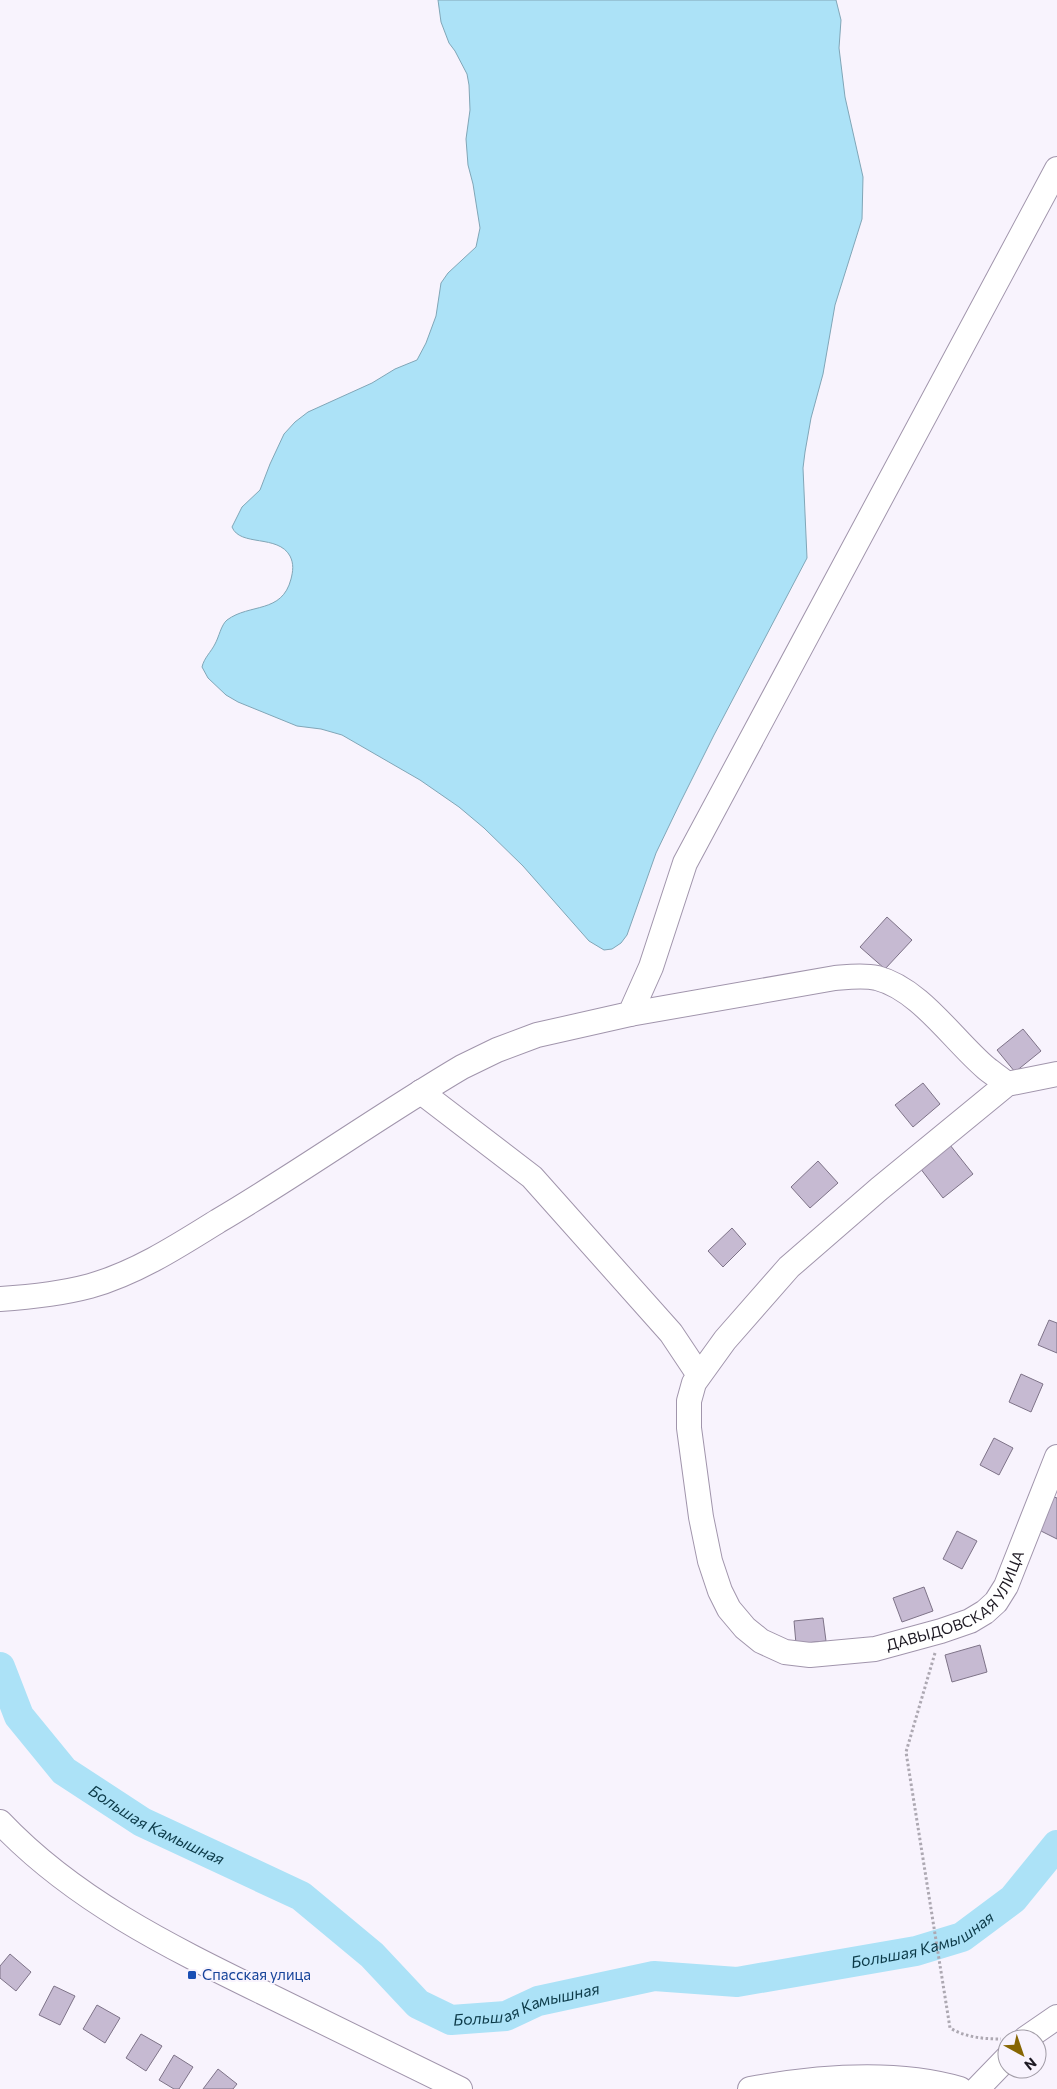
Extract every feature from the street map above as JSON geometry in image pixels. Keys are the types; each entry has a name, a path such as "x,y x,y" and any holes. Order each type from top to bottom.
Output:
{"street":[{"path":"630,1014 651,968 685,863 1056,172"},
{"path":"0,1298 45,1296 91,1285 165,1253 245,1205 462,1067 497,1050 529,1038 581,1024 835,978 858,976 877,978 899,987 924,1006 986,1068 1007,1084 1057,1074"},
{"name":"ДАВЫДОВСКАЯ УЛИЦА","path":"1007,1084 879,1188 789,1267 749,1311 694,1382 689,1401 689,1428 701,1517 710,1561 720,1591 730,1609 745,1628 762,1641 785,1652 810,1655 875,1649 970,1621 985,1612 1001,1596 1057,1457"},
{"path":"421,1092 532,1177 671,1333 699,1375"},
{"path":"0,1822 38,1859 110,1912 210,1966 460,2089"},
{"path":"1039,2029 1057,2017"},
{"path":"977,2089 997,2068"},
{"path":"750,2089 821,2080 856,2078 915,2080 960,2089"}],"path":[{"path":"941,1631 906,1752 950,2028 958,2033 983,2039 997,2040"}],"water":[{"path":"438,0 836,0 841,20 839,48 845,97 863,177 862,219 835,305 823,374 811,418 805,452 803,468 807,558 714,735 656,853 627,935 621,943 612,949 604,950 589,941 523,866 484,828 459,807 420,780 342,735 321,729 297,726 238,702 226,695 208,678 202,667 227,620 245,611 273,603 287,590 291,579 292,562 284,549 268,542 243,537 236,533 232,527 242,507 260,490 284,434 308,412 417,360 426,343 436,316 441,283 448,273 476,247 480,228 468,165 466,139 470,110 469,85 467,74 449,43 441,22"}],"building":[{"path":"887,917 912,940 885,969 860,947"},
{"path":"1023,1029 1041,1051 1015,1072 997,1050"},
{"path":"923,1083 940,1104 913,1127 895,1105"},
{"path":"950,1145 973,1174 943,1198 920,1168"},
{"path":"818,1161 838,1183 810,1208 791,1187"},
{"path":"732,1228 746,1244 723,1267 708,1251"},
{"path":"1049,1320 1057,1323 1057,1353 1038,1345"},
{"path":"1021,1374 1043,1384 1031,1412 1009,1402"},
{"path":"994,1438 1013,1448 999,1475 980,1465"},
{"path":"1054,1497 1057,1498 1057,1539 1037,1529"},
{"path":"957,1531 977,1541 962,1569 943,1559"},
{"path":"924,1587 933,1611 902,1622 893,1598"},
{"path":"823,1618 826,1641 796,1644 794,1621"},
{"path":"980,1645 987,1672 952,1682 945,1655"},
{"path":"10,1954 31,1972 16,1991 0,1978 0,1966"},
{"path":"54,1986 75,1996 60,2025 39,2015"},
{"path":"97,2005 120,2018 105,2043 83,2029"},
{"path":"141,2034 162,2046 146,2071 126,2058"},
{"path":"174,2055 193,2067 179,2089 174,2089 159,2080"},
{"path":"218,2069 237,2084 233,2089 203,2089"}],"waterway":[{"name":"Большая Камышная","path":"0,1667 19,1716 64,1771 142,1822 301,1896 372,1955 418,2004 451,2020 506,2016 538,2001 654,1976 737,1982 916,1951 962,1937 1013,1899 1057,1845"}],"place":[{"name":"Спасская улица","path":"192,1975"}]}
